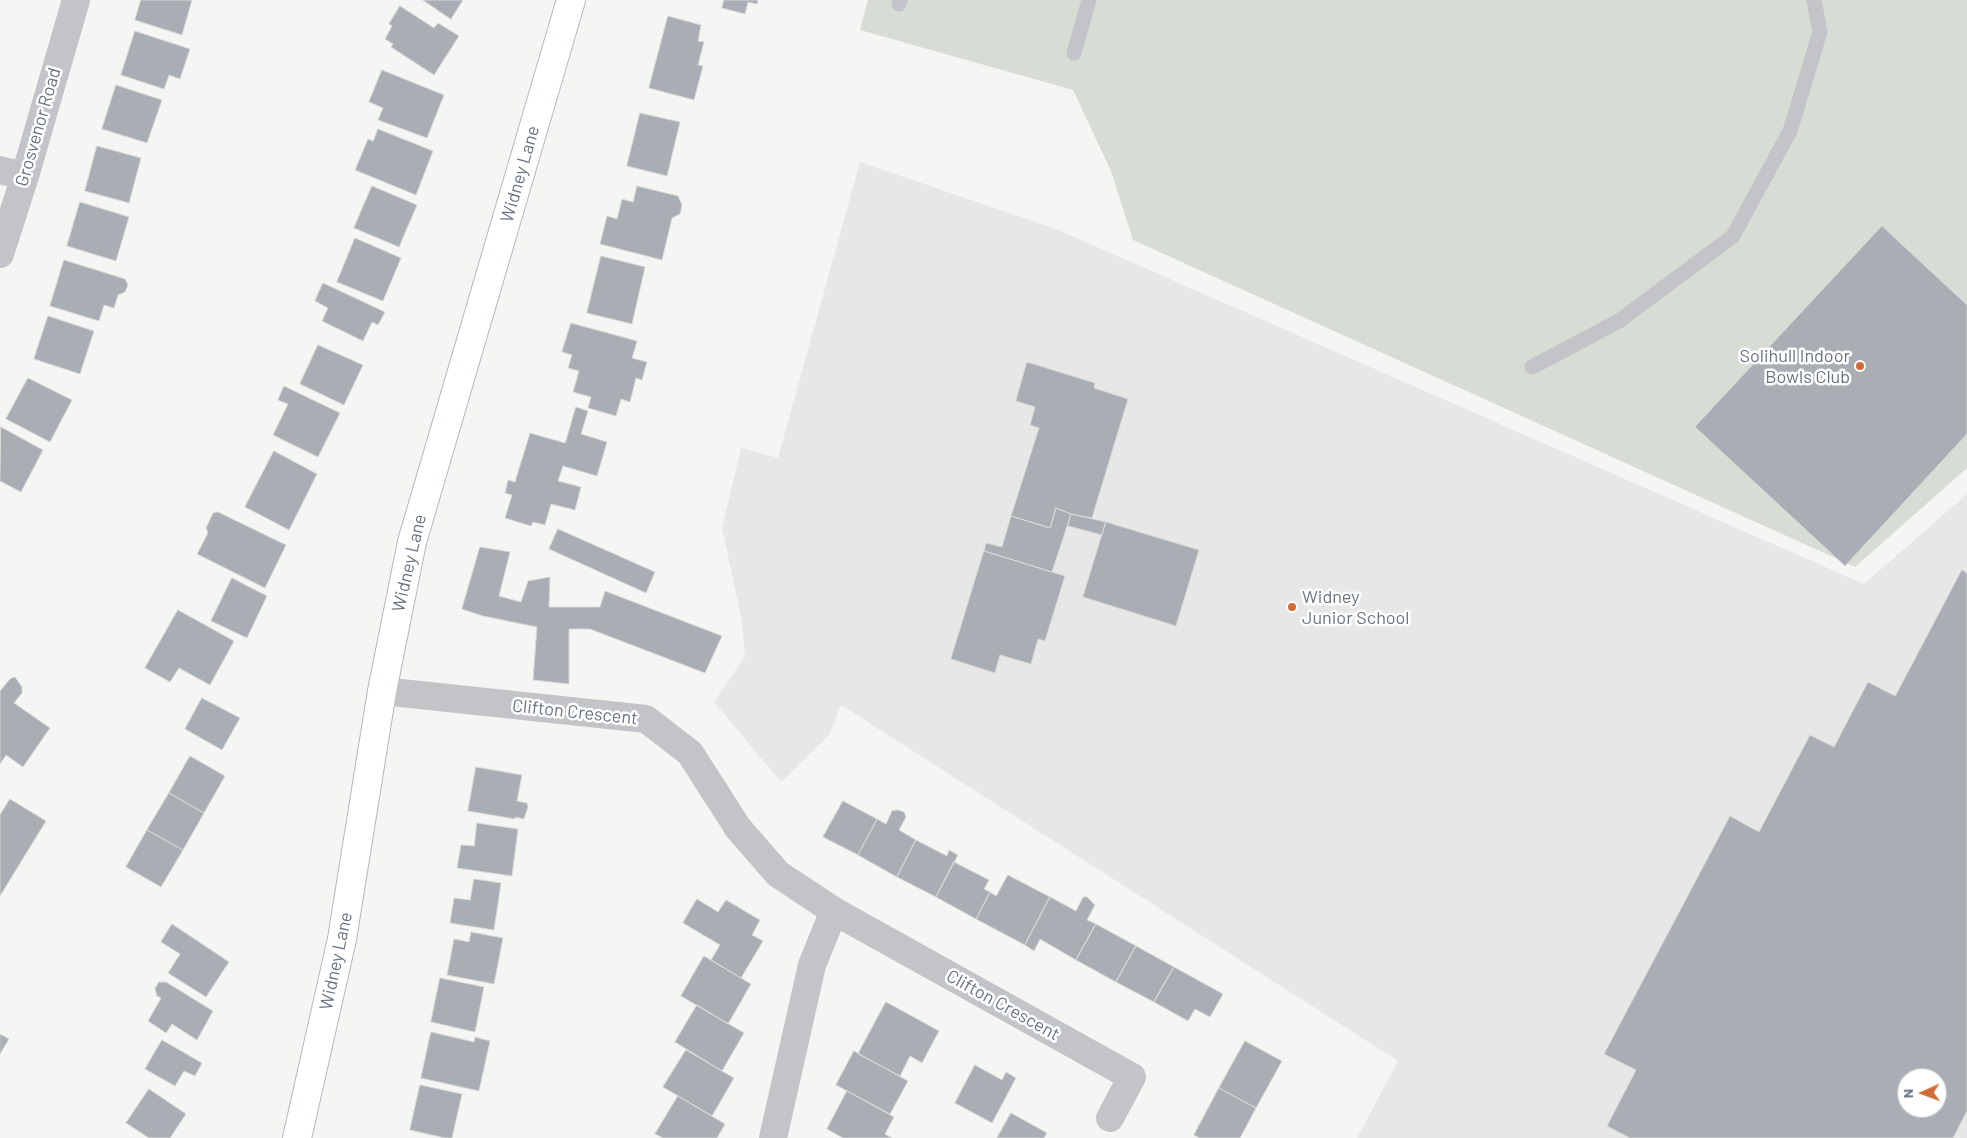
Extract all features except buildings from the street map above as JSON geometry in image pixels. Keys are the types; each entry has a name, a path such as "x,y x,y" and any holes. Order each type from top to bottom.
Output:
{"street":[{"name":"Grosvenor Road","path":"0,254 13,173 76,0"},
{"name":"Widney Lane","path":"297,1138 342,939 382,691 412,542 570,0"},
{"name":"Clifton Crescent","path":"382,691 646,719 690,752 738,828 778,874 834,911 1132,1077 1110,1118"},
{"path":"773,1138 812,965 834,911"}],"lane":[{"path":"1074,53 1089,0"},
{"path":"1532,367 1619,321 1733,236 1790,131 1820,32 1814,0"}],"shaded area":[{"path":"868,0 1967,0 1967,468 1855,567 1133,240 1111,171 1073,90 860,30"},
{"name":"Widney Junior School","path":"860,162 1056,229 1864,584 1967,494 1967,1138 1357,1138 1398,1061 841,705 829,735 781,782 714,702 745,656 741,616 722,528 741,448 778,458"}],"place":[{"name":"Solihull Indoor Bowls Club","path":"1860,366"},
{"name":"Widney Junior School","path":"1292,607"}]}
